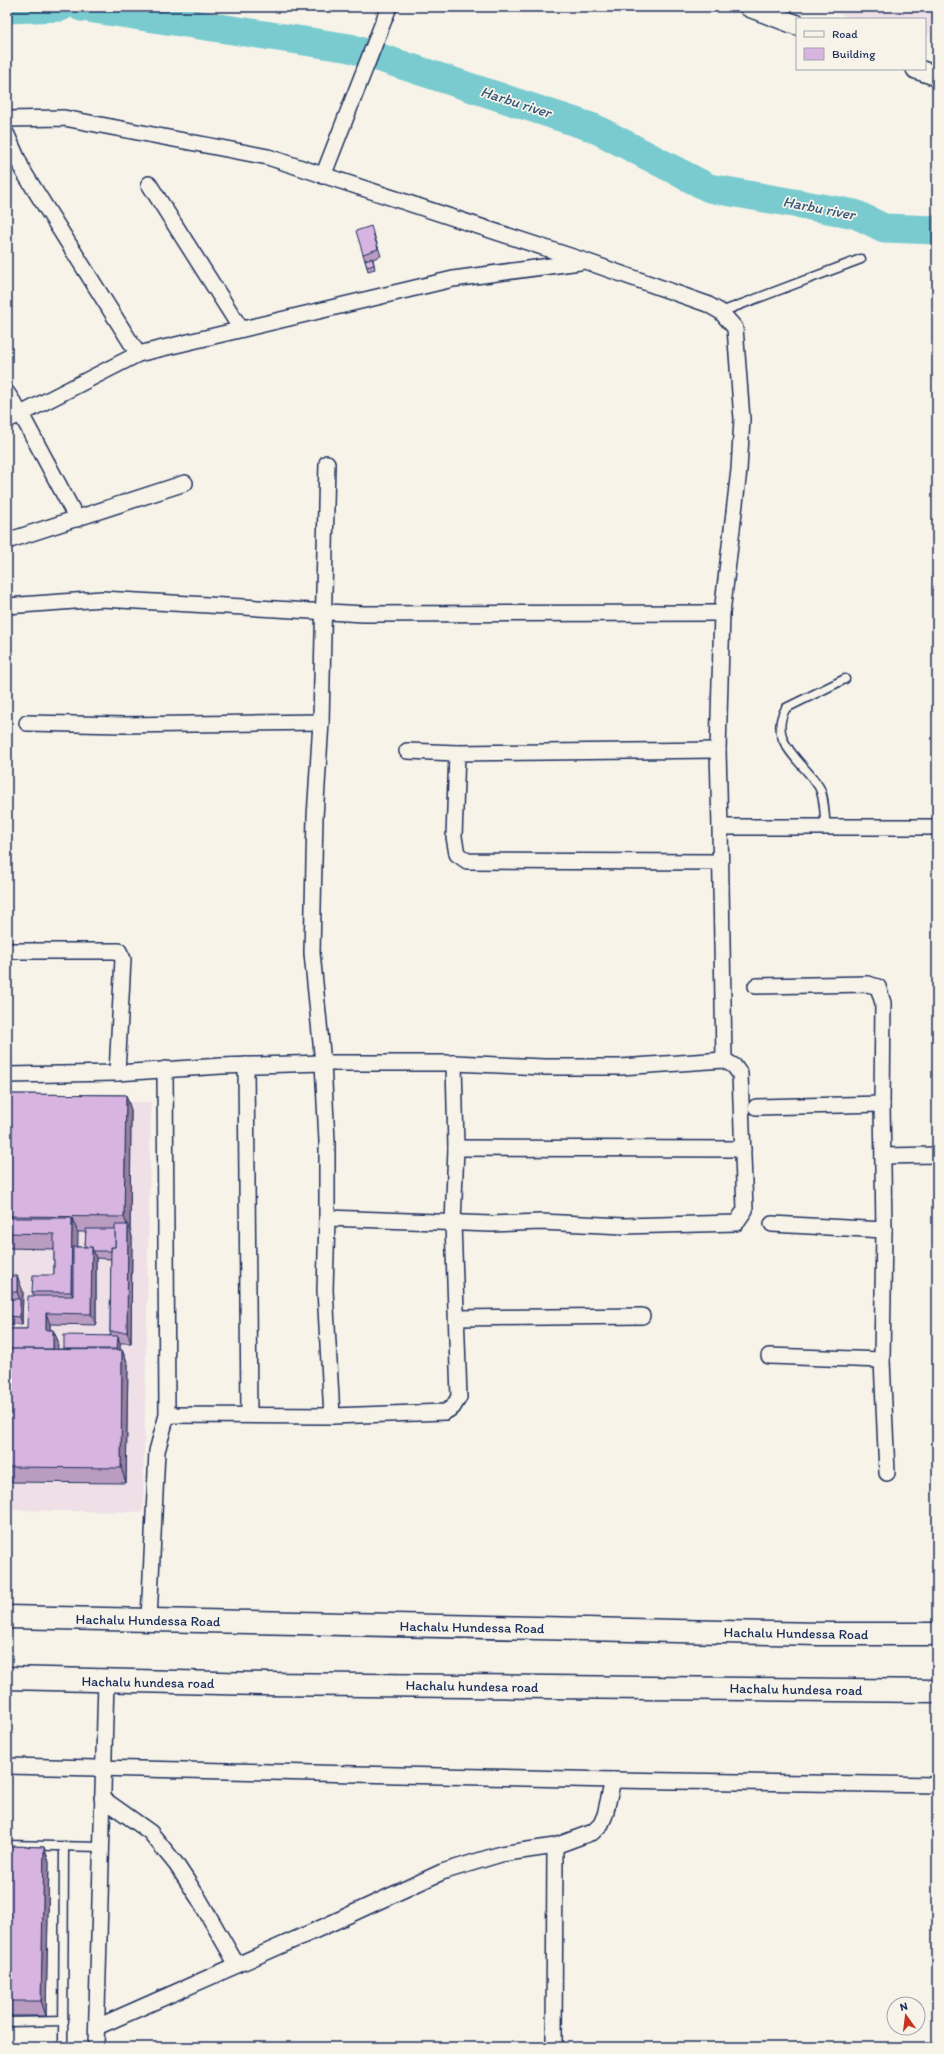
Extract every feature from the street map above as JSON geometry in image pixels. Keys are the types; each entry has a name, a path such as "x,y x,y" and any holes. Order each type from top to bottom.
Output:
{"main road":[{"name":"Hachalu Hundessa Road","path":"7,1616 820,1634 937,1634"},
{"name":"Hachalu hundesa road","path":"7,1678 106,1681 937,1691"}],"street":[{"path":"323,176 390,7"},
{"path":"749,7 796,25"},
{"path":"919,70 937,76"},
{"path":"7,119 64,118 268,157 584,261 707,304 721,312 735,328 742,419 739,470 722,613 718,750 724,1060"},
{"path":"7,135 23,171 138,354"},
{"path":"149,184 240,329"},
{"path":"7,420 138,354 453,279 584,261"},
{"path":"7,393 21,414 77,519"},
{"path":"326,463 321,722 315,817 312,954 323,1063 327,1141 325,1290 332,1416"},
{"path":"7,541 185,483"},
{"path":"7,606 102,599 364,614 722,613"},
{"path":"26,723 123,725 321,722"},
{"path":"407,751 457,753 718,750"},
{"path":"457,753 454,837 457,854 467,861 720,862"},
{"path":"720,827 937,827"},
{"path":"7,951 120,951 123,959 117,1073"},
{"path":"756,986 868,984 878,987 883,1003 882,1104 884,1230 882,1360 887,1473"},
{"path":"7,1075 117,1073 246,1065 323,1063 454,1063 544,1067 620,1067 724,1060 734,1066 740,1074 745,1210 736,1222 623,1226 540,1222 491,1224 327,1218"},
{"path":"167,1415 249,1414 332,1416 445,1412 453,1407 459,1397 453,1223 456,1148 454,1063"},
{"path":"246,1065 249,1414"},
{"path":"149,1619 157,1451 167,1415 165,1069"},
{"path":"756,1107 882,1104"},
{"path":"456,1148 743,1149"},
{"path":"883,1156 937,1155"},
{"path":"772,1224 884,1230"},
{"path":"456,1318 642,1316"},
{"path":"769,1356 882,1360"},
{"path":"96,2047 102,1769 106,1681"},
{"path":"7,1766 613,1780 937,1785"},
{"path":"97,2027 442,1872 500,1854 555,1846 598,1829 604,1815 613,1780"},
{"path":"102,1798 150,1832 176,1864 199,1899 237,1965"},
{"path":"554,2047 555,1846"}],"lane":[{"path":"721,312 861,259"},
{"path":"826,827 820,788 786,749 781,729 780,717 786,708 845,679"},
{"path":"7,1845 101,1847"},
{"path":"63,2047 64,1846"},
{"path":"7,2022 64,2021"}],"shaded area":[{"path":"819,7 937,7 929,35 926,36 926,18 851,18"},
{"path":"7,1100 151,1102 143,1512 7,1510"}],"building":[{"path":"371,226 378,249 363,254 356,231"},
{"path":"372,258 374,265 367,267 365,260"},
{"path":"7,1094 126,1095 124,1217 7,1216"},
{"path":"7,1218 72,1218 71,1292 32,1292 33,1275 54,1275 54,1234 7,1233"},
{"path":"115,1225 128,1225 127,1332 110,1332 111,1247 115,1247"},
{"path":"86,1229 115,1229 115,1247 111,1247 111,1251 93,1251 92,1247 85,1247"},
{"path":"73,1247 92,1247 91,1314 46,1313 46,1330 53,1330 53,1349 7,1349 7,1329 27,1329 28,1296 73,1296"},
{"path":"7,1276 17,1276 17,1292 7,1292"},
{"path":"7,1299 20,1299 20,1317 7,1316"},
{"path":"64,1335 118,1336 117,1349 64,1349"},
{"path":"7,1349 122,1350 121,1468 7,1467"},
{"path":"7,1846 44,1847 41,2001 7,2001"}],"waterway":[{"name":"Harbu river","path":"7,9 61,7"},
{"name":"Harbu river","path":"81,7 350,48 594,128 709,188 855,214 884,228 937,230"}]}
